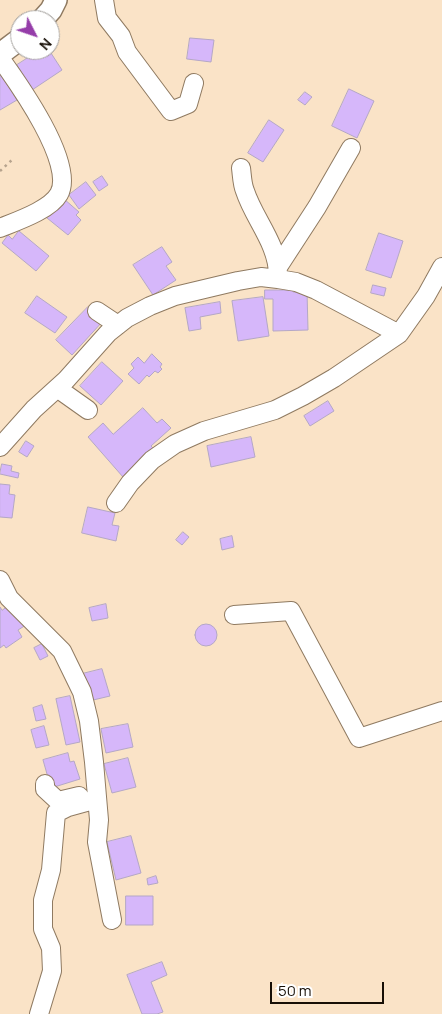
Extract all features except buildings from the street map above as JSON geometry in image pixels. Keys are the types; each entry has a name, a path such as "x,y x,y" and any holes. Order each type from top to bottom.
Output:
{"main road":[{"path":"0,56 10,48"}],"street":[{"path":"104,0 107,18 121,36 127,52 171,111 188,104 194,83"},
{"path":"0,56 24,92 58,156 63,184 59,195 52,203 0,228"},
{"path":"278,273 351,148"},
{"path":"242,168 244,190 270,245 278,273"},
{"path":"116,503 130,483 152,460 175,444 204,431 275,410 296,400 334,378 399,334 426,296 442,267"},
{"path":"0,447 108,333 150,306 175,296 278,273 316,290 399,334"},
{"path":"97,311 118,325"},
{"path":"57,388 88,410"},
{"path":"0,580 9,598 62,651 82,692 89,721 94,762 99,820 96,842 112,920"},
{"path":"234,615 291,612 359,738 442,710"},
{"path":"44,784 46,789 58,800 97,795"},
{"path":"39,1014 52,971 51,948 43,929 43,900 51,870 56,813 68,806 97,795"}],"path":[{"path":"0,171 13,159"}]}
